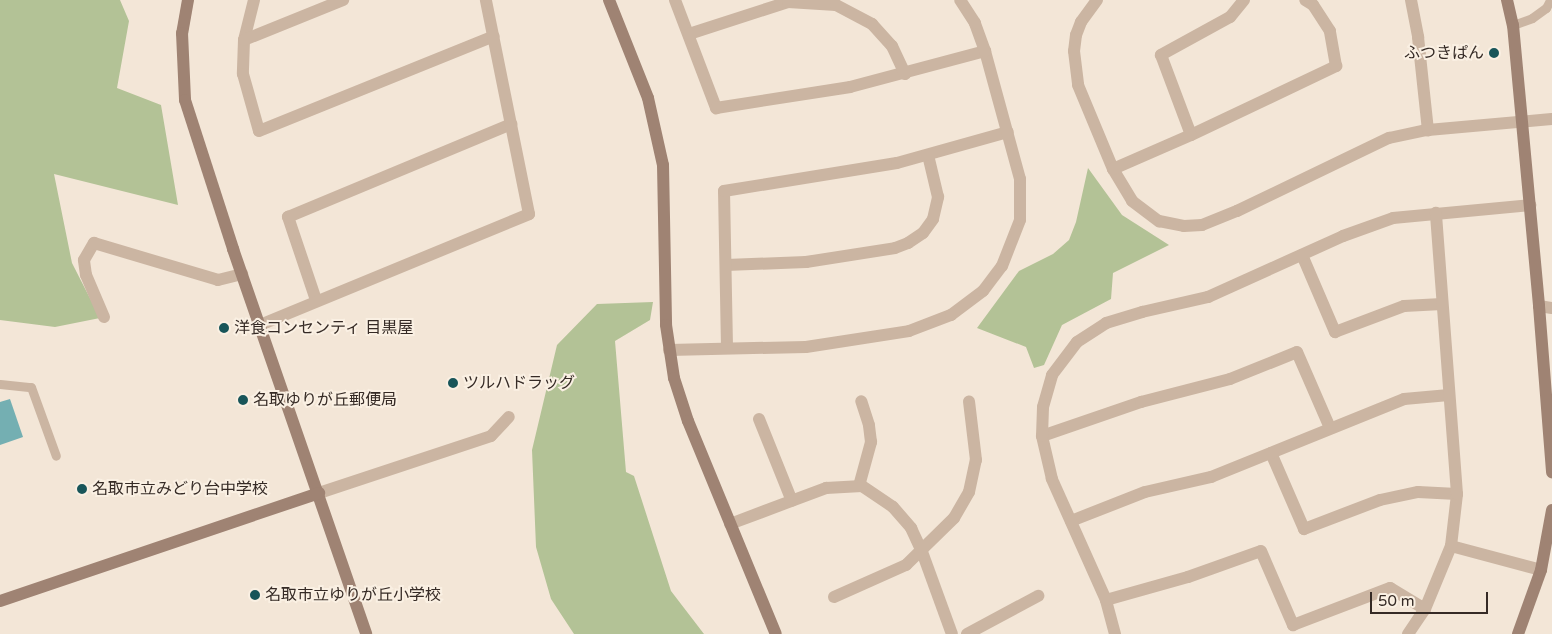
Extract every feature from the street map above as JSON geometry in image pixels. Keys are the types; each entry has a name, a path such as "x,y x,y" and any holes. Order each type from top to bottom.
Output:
{"street":[{"path":"188,0 182,33 185,100 242,274 366,634"},
{"path":"254,0 244,40 243,74 259,131 494,36"},
{"path":"244,40 343,0"},
{"path":"260,325 316,300 530,214 486,0"},
{"path":"610,0 648,98 663,165 666,325 674,378 688,421 776,634"},
{"path":"675,0 716,108 850,87 985,52"},
{"path":"669,350 727,347 806,347 909,332 951,315 983,291 1002,266 1020,220 1020,180 985,52 975,23 960,0"},
{"path":"1097,0 1081,22 1074,50 1078,85 1113,170 1132,201 1159,221 1184,226 1202,225 1237,211 1388,138 1428,130 1552,120"},
{"path":"1191,135 1161,55 1230,16 1244,0"},
{"path":"1113,170 1336,66 1330,32 1313,5 1305,0"},
{"path":"1411,0 1418,37 1428,130"},
{"path":"1507,0 1513,25 1530,205 1546,307 1552,472"},
{"path":"689,34 788,2 836,5 872,24 892,46 905,74"},
{"path":"316,300 288,217 511,124"},
{"path":"727,347 724,191 897,163 1008,132"},
{"path":"726,265 806,262 895,248 908,243 923,233 933,219 938,197 928,155"},
{"path":"1115,634 1106,600 1052,479 1042,436 1043,407 1052,375 1077,342 1106,323 1142,312 1208,297 1343,236 1394,218 1436,212 1530,205"},
{"path":"1408,634 1425,609 1451,546 1458,494 1436,212"},
{"path":"104,317 86,275 84,260 94,243 218,280 242,274"},
{"path":"1302,255 1335,332 1404,306 1442,304"},
{"path":"1042,436 1141,402 1230,379 1296,352 1330,428"},
{"path":"1071,520 1145,492 1211,477 1404,399 1449,395"},
{"path":"859,486 871,442 869,425 861,401"},
{"path":"834,597 906,565 954,518 969,492 976,460 969,401"},
{"path":"0,601 491,436 509,417"},
{"path":"759,419 792,501"},
{"path":"1271,453 1304,529 1380,500 1418,492 1458,494"},
{"path":"730,524 826,488 862,486 893,506 911,528 921,549 952,634"},
{"path":"1518,634 1541,570 1552,510"},
{"path":"1451,546 1541,570"},
{"path":"1106,600 1188,577 1261,551 1293,625 1390,588 1425,609"},
{"path":"966,634 1038,596"}],"lane":[{"path":"1513,25 1532,18 1546,8 1550,0"},
{"path":"0,384 31,387 56,456"}],"green space":[{"path":"0,0 120,0 129,21 117,88 161,105 178,205 54,174 72,263 100,318 55,327 0,320"},
{"path":"1088,168 1122,215 1169,245 1113,273 1111,299 1062,325 1044,365 1034,368 1026,347 977,328 1019,271 1053,254 1069,240 1076,222"},
{"path":"653,302 650,320 615,341 626,472 634,476 671,591 704,634 574,634 551,599 536,547 532,450 557,345 597,304"}],"water":[{"path":"10,399 23,437 0,445 0,402"}],"place":[{"name":"ふつきぱん","path":"1494,53"},
{"name":"洋食コンセンティ 目黒屋","path":"224,328"},
{"name":"ツルハドラッグ","path":"453,383"},
{"name":"名取ゆりが丘郵便局","path":"243,400"},
{"name":"名取市立みどり台中学校","path":"82,489"},
{"name":"名取市立ゆりが丘小学校","path":"255,595"}]}
